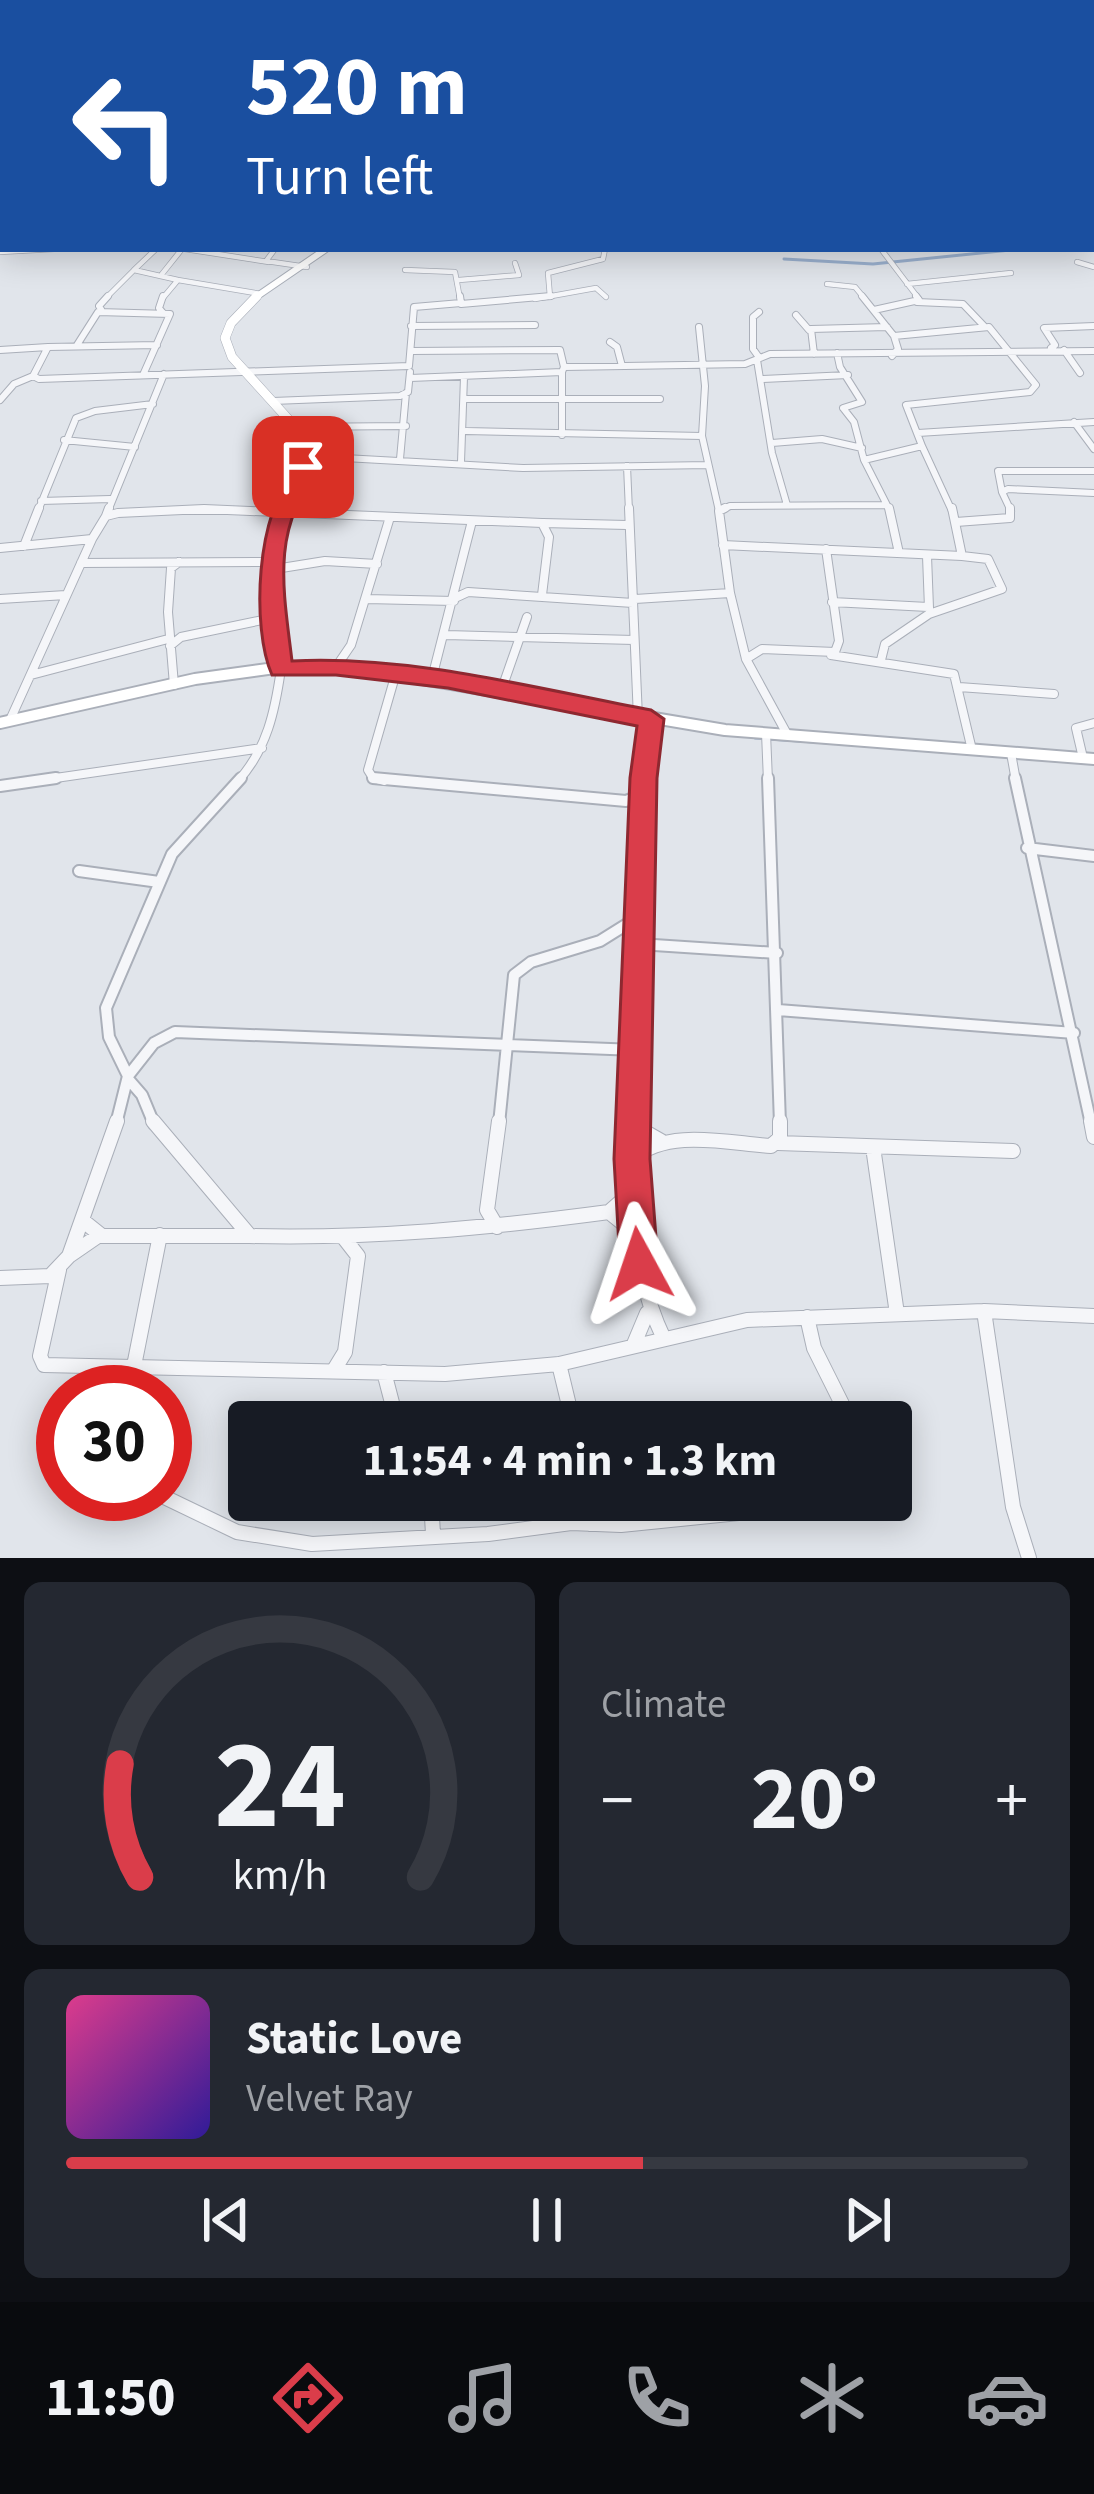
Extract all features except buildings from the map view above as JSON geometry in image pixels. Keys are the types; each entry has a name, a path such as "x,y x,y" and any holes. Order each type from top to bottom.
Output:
{"street":[{"path":"0,252 17,252"},
{"path":"0,263 17,252"},
{"path":"101,311 99,306 153,252"},
{"path":"162,274 181,252"},
{"path":"204,252 307,268"},
{"path":"269,262 273,252"},
{"path":"307,473 307,468 293,465 290,427 230,353 225,338 238,313 307,268 323,252"},
{"path":"550,296 548,273 604,259 605,252"},
{"path":"883,252 917,302"},
{"path":"1077,262 1094,267"},
{"path":"405,270 518,274 514,263"},
{"path":"134,270 261,294"},
{"path":"458,273 461,304"},
{"path":"907,284 1010,273"},
{"path":"163,313 159,308 163,296 178,280"},
{"path":"827,284 855,287 894,336 896,354"},
{"path":"400,459 414,308 596,288 606,297"},
{"path":"874,310 917,302 963,304 1036,383 1030,392 908,404 905,412 956,523 962,556"},
{"path":"77,345 93,315 101,311 172,316 143,375"},
{"path":"759,311 753,317 753,349 788,505"},
{"path":"796,315 809,330 887,327"},
{"path":"412,326 535,325"},
{"path":"894,336 986,326"},
{"path":"1051,348 1055,345 1044,328 1094,326"},
{"path":"699,327 705,386 702,436 731,598 746,659 787,734"},
{"path":"809,330 818,354 848,375 862,402 843,409 854,422 886,505 898,553"},
{"path":"610,343 617,347 622,366"},
{"path":"0,350 157,345"},
{"path":"33,376 47,347"},
{"path":"411,351 560,350 565,399 562,435"},
{"path":"1064,350 1080,373"},
{"path":"410,378 837,353 1094,351"},
{"path":"837,353 837,370"},
{"path":"0,400 14,384 33,376 409,366"},
{"path":"763,380 837,370"},
{"path":"5,721 106,516 164,374"},
{"path":"461,462 466,431 464,376"},
{"path":"273,401 406,393"},
{"path":"466,399 660,399"},
{"path":"24,546 64,440 83,413 144,409 153,404"},
{"path":"1074,422 1094,449"},
{"path":"918,433 1094,422"},
{"path":"290,427 406,426"},
{"path":"466,431 702,436"},
{"path":"772,443 822,439 862,448"},
{"path":"64,440 135,447"},
{"path":"865,460 922,446"},
{"path":"291,455 517,467 708,465"},
{"path":"250,1236 157,1131 109,1037 106,1008 172,854 242,778 262,748 281,669 269,566 292,487 307,473 343,456"},
{"path":"627,466 634,640 644,718 632,1159 635,1233 647,1313 664,1339"},
{"path":"956,523 1010,518 998,471 1094,471"},
{"path":"1002,492 1094,493"},
{"path":"40,501 110,499"},
{"path":"719,511 730,506 886,505"},
{"path":"106,516 189,509 627,525"},
{"path":"336,667 351,645 390,517"},
{"path":"432,678 459,595 472,521"},
{"path":"542,523 548,529 542,595"},
{"path":"0,548 92,539"},
{"path":"724,549 826,549 988,559 1002,589 929,610 832,602"},
{"path":"826,549 839,640 831,655"},
{"path":"927,556 929,610"},
{"path":"81,562 376,563"},
{"path":"171,564 169,643 174,685"},
{"path":"0,599 66,595"},
{"path":"366,599 459,595 634,601 731,598"},
{"path":"881,660 885,644 929,610"},
{"path":"501,691 525,634 527,616"},
{"path":"31,674 272,618"},
{"path":"446,634 634,640"},
{"path":"742,643 948,670 959,687 971,749"},
{"path":"746,659 762,649"},
{"path":"5,721 174,685 281,669 336,667 432,678 644,718 1011,753 1089,758 1076,728 1094,723"},
{"path":"396,674 368,770 373,778 392,783 501,786 626,801 643,794"},
{"path":"959,687 1054,694"},
{"path":"766,733 777,953 782,1132 778,1143"},
{"path":"0,786 262,748"},
{"path":"1011,753 1027,848 1090,1098 1094,1137"},
{"path":"1027,848 1094,856"},
{"path":"79,871 159,882"},
{"path":"474,1228 487,1210 514,974 518,968 601,941 640,916"},
{"path":"639,944 777,953"},
{"path":"778,1010 1074,1033"},
{"path":"44,1365 40,1356 59,1270 69,1256 113,1138 128,1078 154,1043 175,1032 636,1050"},
{"path":"633,1125 661,1141 1013,1151"},
{"path":"632,1159 661,1141"},
{"path":"873,1147 897,1314"},
{"path":"69,1256 98,1236 344,1238 497,1227 609,1212 634,1190"},
{"path":"487,1210 497,1227"},
{"path":"609,1212 635,1233"},
{"path":"82,1220 98,1236"},
{"path":"136,1365 160,1235"},
{"path":"334,1370 345,1352 358,1256 344,1238"},
{"path":"0,1278 41,1279 59,1270"},
{"path":"984,1311 1013,1507 1029,1558"},
{"path":"192,1367 445,1374 559,1364 713,1325 984,1311 1094,1316"},
{"path":"634,1345 647,1313"},
{"path":"806,1317 814,1348 840,1401"},
{"path":"345,1352 358,1371"},
{"path":"559,1364 568,1401"},
{"path":"384,1372 392,1401"},
{"path":"192,1512 219,1526 272,1540 312,1544 488,1534 571,1523 661,1521"},
{"path":"432,1521 433,1534"}],"waterway":[{"path":"784,259 873,264 991,252"},
{"path":"755,738 829,743"}],"route":[{"path":"303,467 307,473 292,487 269,562 281,669 336,667 448,680 651,719 644,778 632,1159 639,1264"}]}
